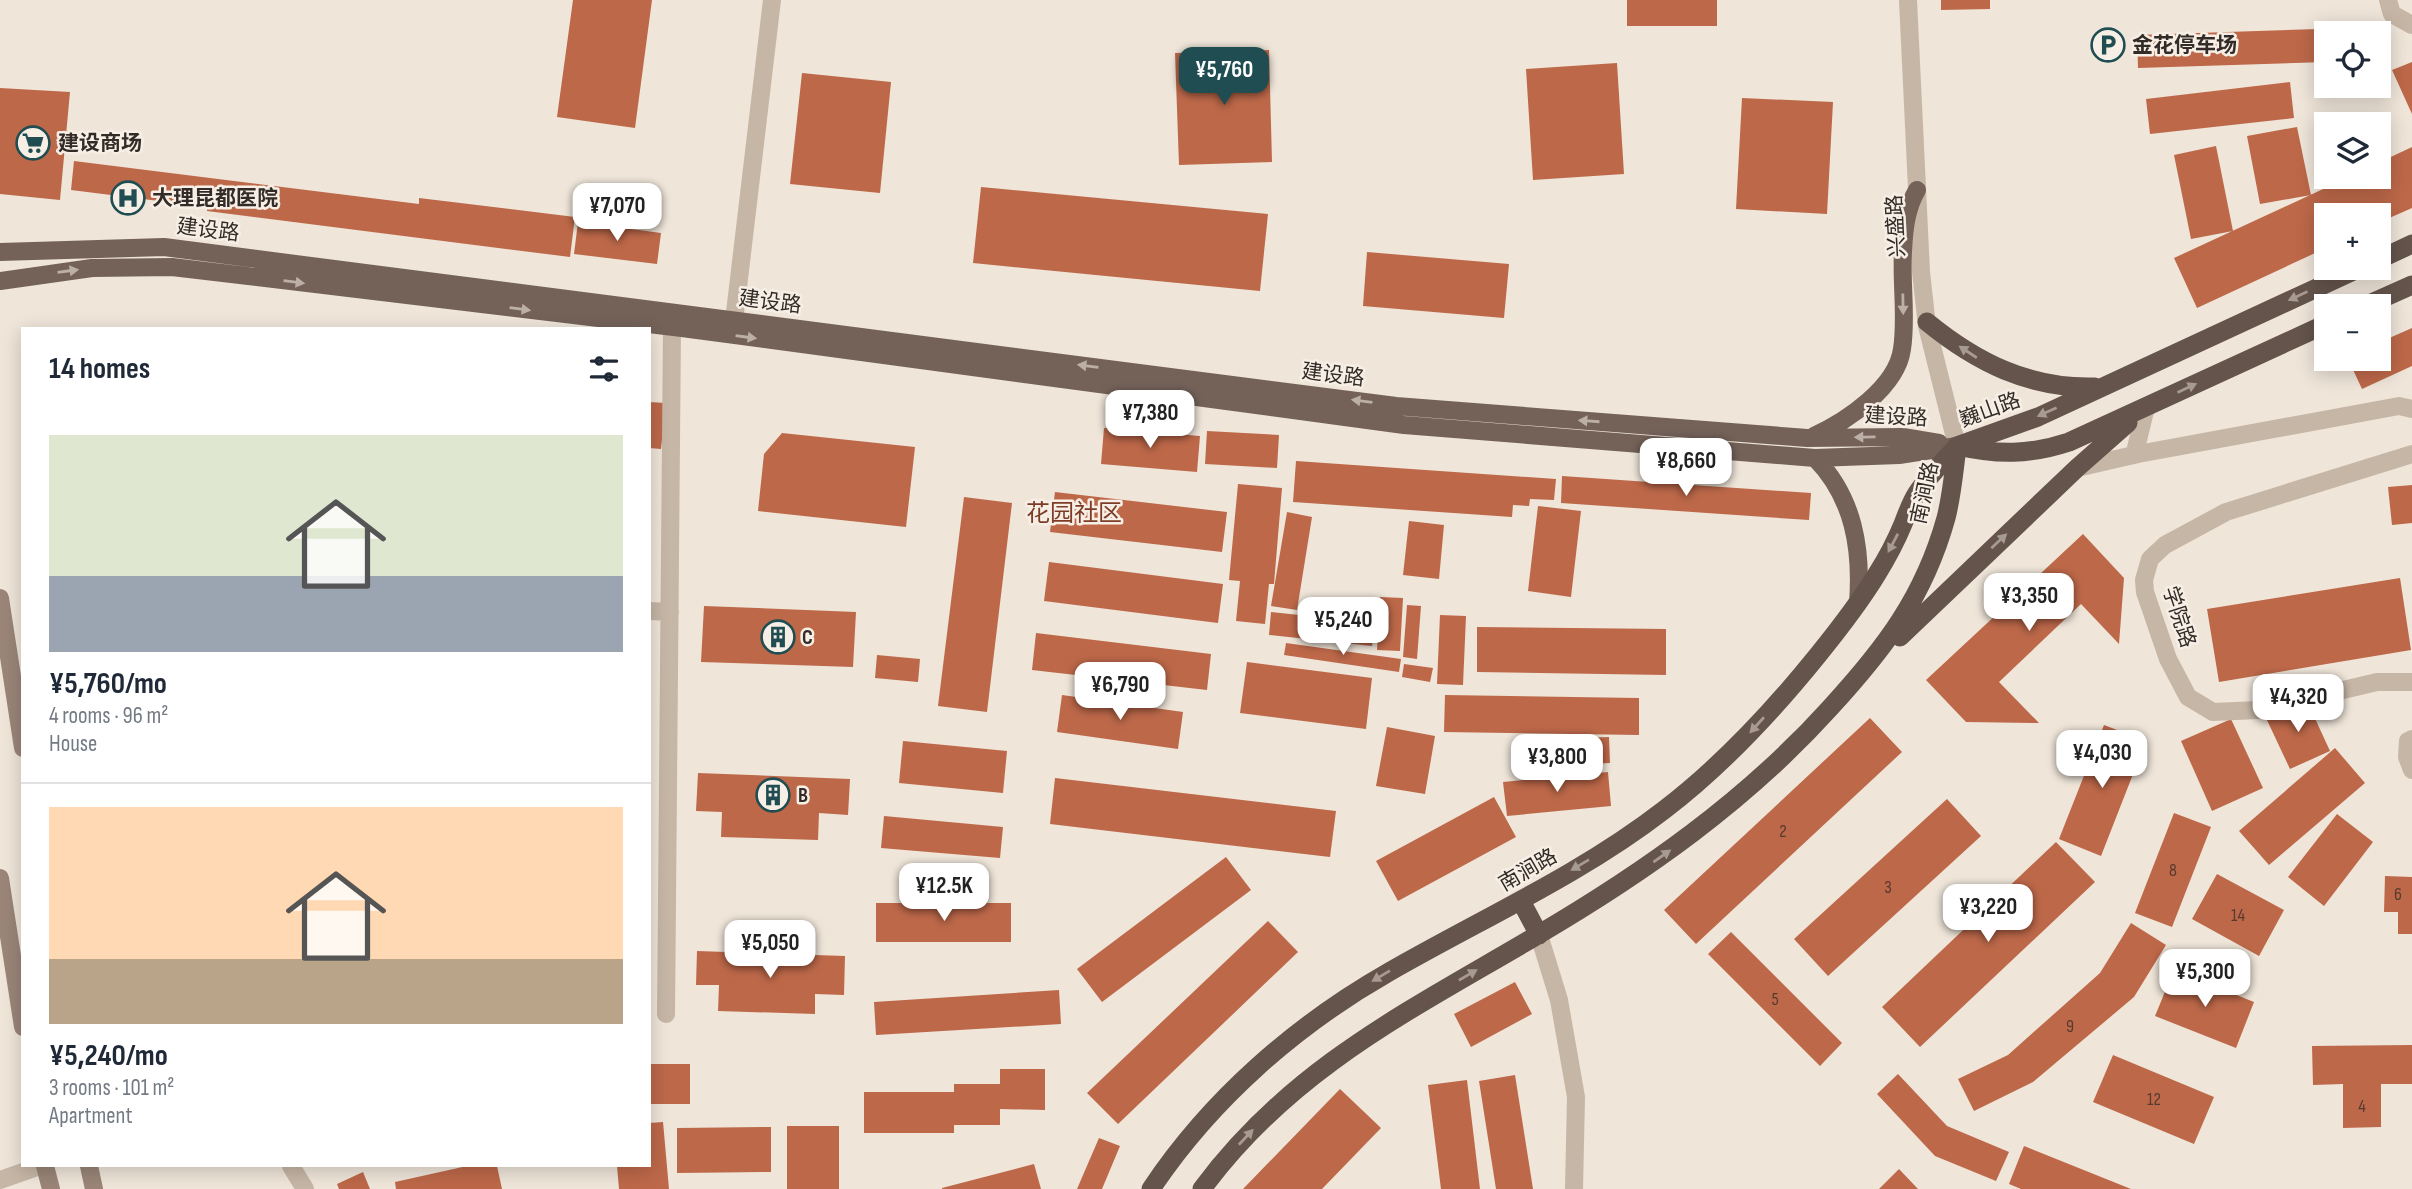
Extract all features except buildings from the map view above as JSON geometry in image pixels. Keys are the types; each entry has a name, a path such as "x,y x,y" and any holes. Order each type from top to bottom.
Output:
{"highway":[{"path":"2391,254 2412,244"},
{"name":"巍山路","path":"1957,446 2038,416 2334,280"},
{"path":"2391,294 2412,285"},
{"path":"1927,322 1972,356 2023,378 2049,384 2103,387"},
{"name":"巍山路","path":"1957,446 2006,454 2038,451 2069,442 2314,330"},
{"path":"1861,674 2077,468 2146,407"},
{"name":"南涧路","path":"1151,1189 1220,1104 1254,1069 1287,1042 1390,971 1521,901 1627,836 1665,810 1723,760 1802,674 1858,603 1883,563 1916,494 1957,446"},
{"name":"南涧路","path":"1202,1189 1261,1120 1338,1055 1399,1015 1539,935 1665,855 1738,798 1794,747 1861,674 1901,622 1928,572 1946,518 1957,446"},
{"path":"1521,901 1539,935"}],"main road":[{"path":"1807,438 1840,422 1866,403 1886,383 1899,361 1904,335 1904,233 1908,209 1917,190"},
{"name":"建设路","path":"0,252 164,247 1396,406 1807,438 1903,437 1957,446"},
{"name":"建设路","path":"0,281 92,268 172,267 672,327 1404,425 1815,458 1867,457 1957,446"},
{"path":"1815,458 1836,485 1852,519 1859,559 1858,603"},
{"path":"0,598 21,735"},
{"path":"0,878 21,1015"},
{"path":"42,1167 51,1189"},
{"path":"89,1167 94,1189"}],"street":[{"path":"734,321 772,0"},
{"name":"兴盛路","path":"1908,0 1921,271 1927,322 1957,446"},
{"path":"2388,0 2392,14 2412,25"},
{"path":"666,1014 672,327"},
{"path":"2077,468 2138,454 2399,406 2412,409"},
{"path":"2138,454 2136,448 2146,407"},
{"name":"学院路","path":"2412,454 2226,512 2165,545 2150,559 2144,580 2173,669 2188,697 2213,712 2258,710 2376,682 2412,681"},
{"path":"651,611 670,612"},
{"path":"2412,739 2409,741 2407,757 2412,770"},
{"path":"1539,935 1559,1000 1576,1097 1574,1189"},
{"path":"0,1180 39,1167"},
{"path":"292,1167 305,1189"}],"place":[{"name":"金花停车场","path":"2108,45"},
{"name":"建设商场","path":"33,143"},
{"name":"大理昆都医院","path":"128,198"},
{"name":"C","path":"778,637"},
{"name":"B","path":"773,795"}],"district":[{"name":"花园社区","path":"1074,513"}]}
